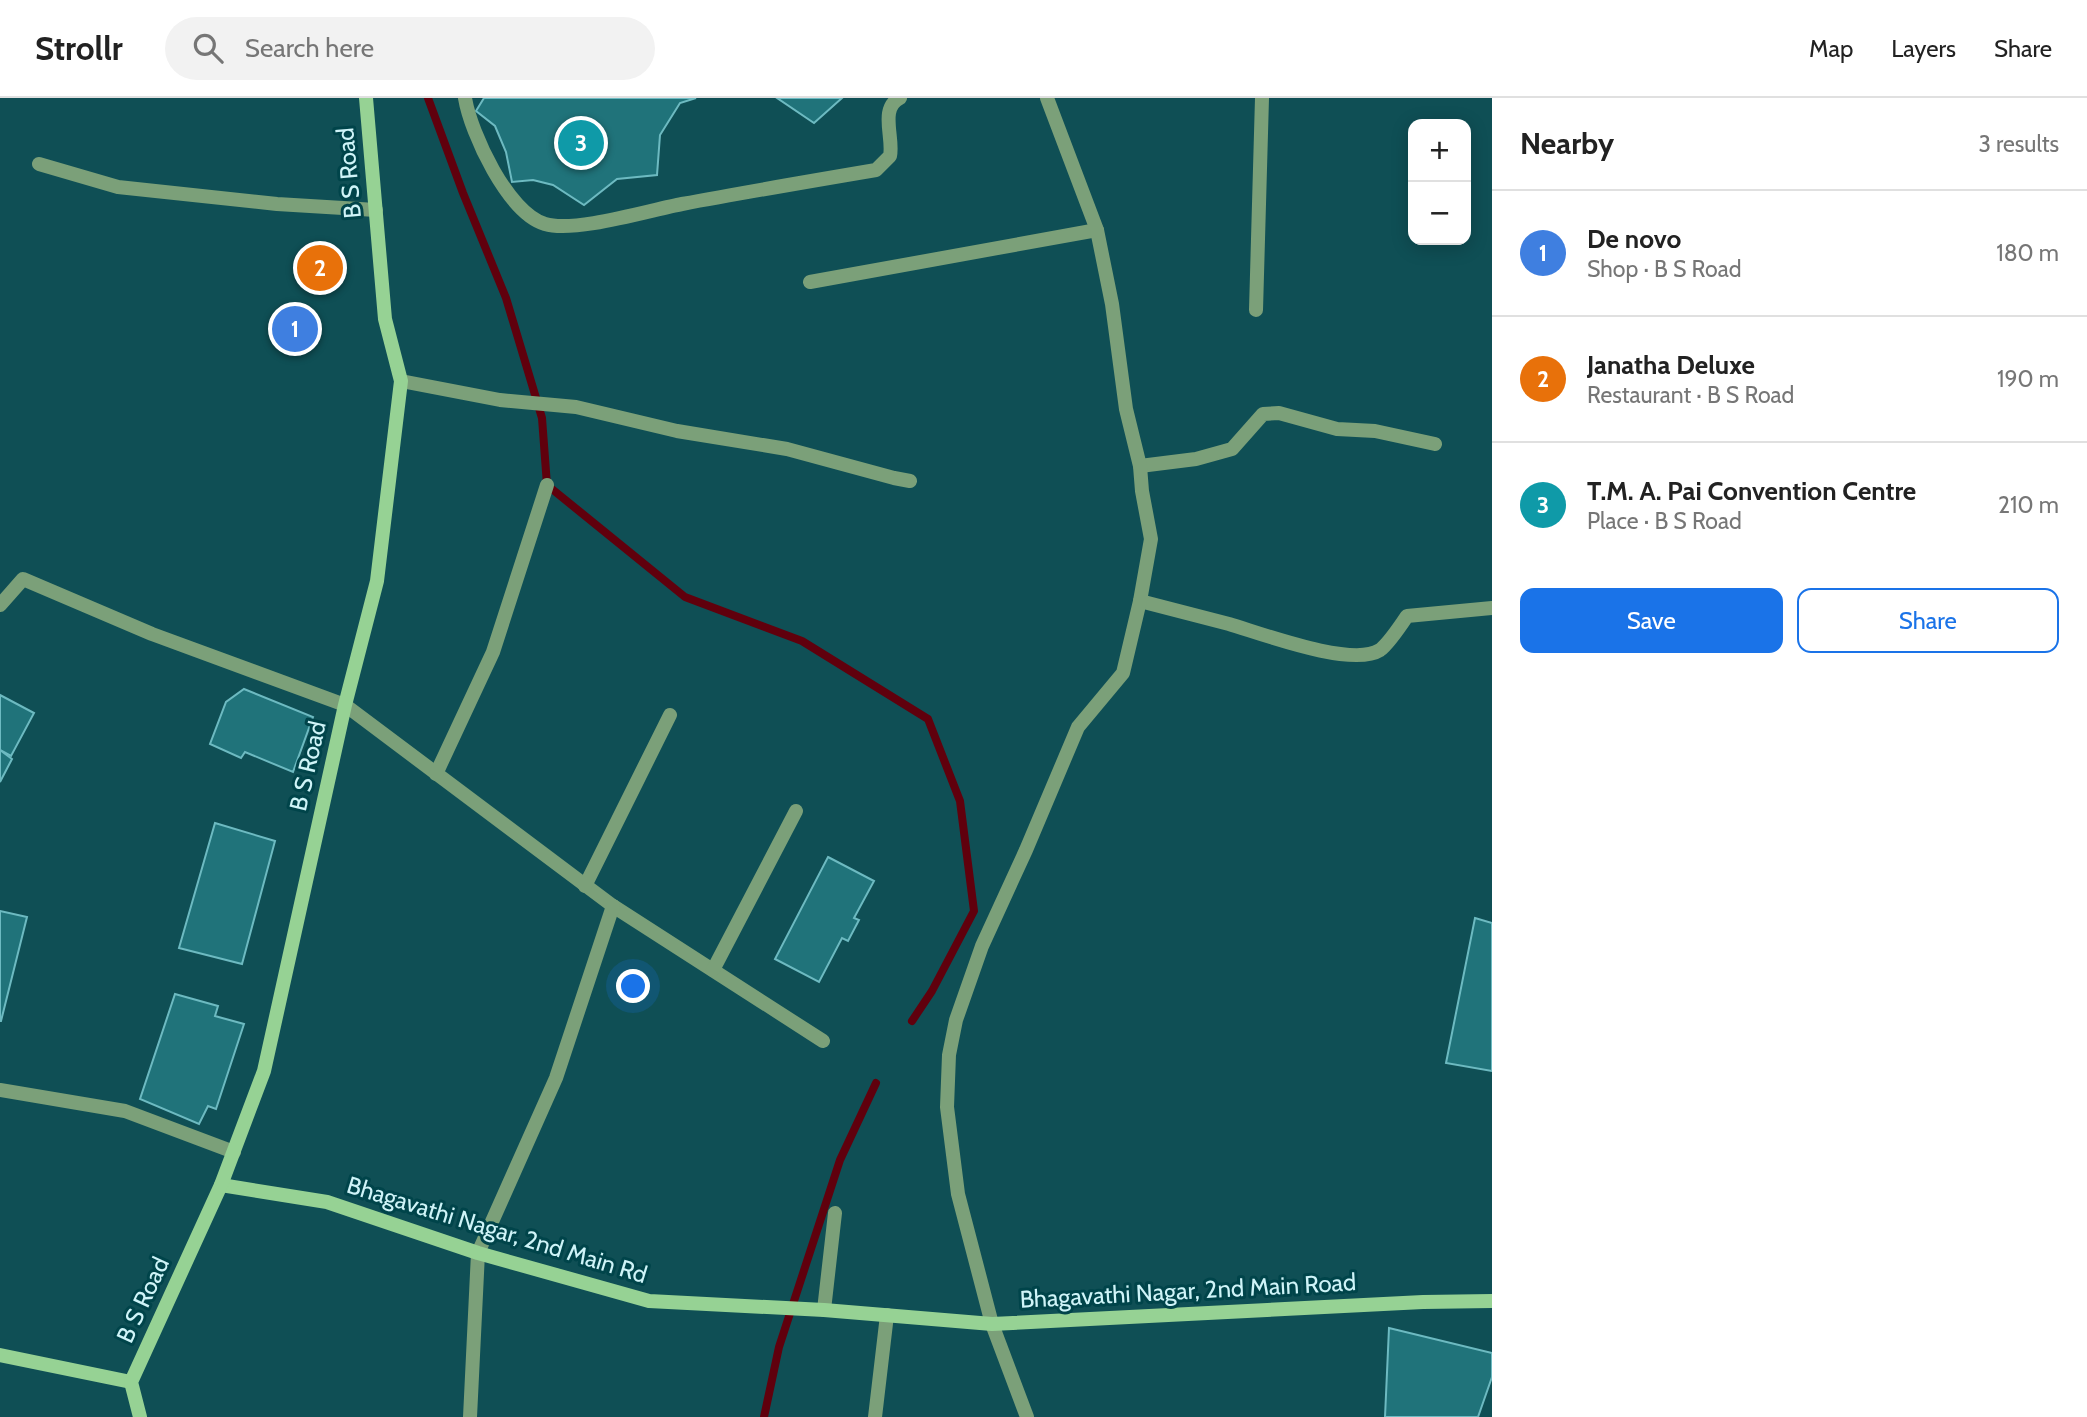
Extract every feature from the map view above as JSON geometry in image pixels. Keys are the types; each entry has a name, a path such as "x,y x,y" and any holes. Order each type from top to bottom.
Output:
{"street":[{"name":"B S Road","path":"139,1417 131,1382 221,1185 264,1071 345,705 377,582 401,381 385,318 366,98"},
{"path":"465,98 478,139 513,201 529,216 546,225 572,225 618,219 680,204 876,170 890,156 888,111 892,103 900,98"},
{"path":"1027,1417 992,1324 958,1194 947,1107 949,1055 956,1020 982,946 1078,727 1124,673 1151,539 1140,466 1126,409 1112,304 1097,230 1047,98"},
{"path":"1256,310 1262,98"},
{"path":"38,164 118,187 276,204 376,210"},
{"path":"810,282 1097,230"},
{"path":"401,381 499,400 576,407 677,431 787,449 910,481"},
{"path":"1140,466 1196,459 1232,449 1263,414 1279,413 1337,429 1375,431 1436,444"},
{"path":"436,774 493,652 547,485"},
{"path":"0,605 23,579 152,634 345,705 613,906 824,1041"},
{"path":"1140,601 1232,625 1299,647 1362,654 1380,650 1407,616 1492,608"},
{"path":"585,886 670,715"},
{"path":"713,971 796,811"},
{"path":"470,1417 478,1253 556,1078 613,906"},
{"path":"0,1090 125,1111 233,1152"},
{"name":"Bhagavathi Nagar, 2nd Main Rd","path":"221,1185 327,1202 478,1253 649,1301 887,1315"},
{"path":"818,1310 835,1213"},
{"name":"Bhagavathi Nagar, 2nd Main Road","path":"887,1315 992,1324 1423,1302 1492,1301"},
{"path":"875,1417 887,1315"},
{"path":"0,1355 131,1382"}],"building":[{"path":"484,98 696,98 680,103 660,135 657,175 617,179 584,205 553,185 533,180 512,182 506,152 495,126 476,111"},
{"path":"777,98 842,98 814,123"},
{"path":"244,689 313,717 293,772 245,752 241,758 210,744 226,702"},
{"path":"0,695 34,713 11,756 0,750"},
{"path":"0,750 12,759 0,782"},
{"path":"215,823 275,841 242,964 179,948"},
{"path":"828,857 874,881 854,918 859,920 848,941 842,938 819,982 775,959"},
{"path":"0,911 27,917 1,1021 0,1021"},
{"path":"1475,918 1492,923 1492,1071 1446,1063"},
{"path":"175,994 218,1006 215,1016 244,1024 216,1109 208,1106 199,1124 140,1099"},
{"path":"1389,1328 1492,1353 1492,1377 1478,1417 1385,1417"}],"waterway":[{"path":"428,98 506,298 542,418 547,485 685,597 802,641 928,719 960,801 974,911 932,991 912,1021"},
{"path":"764,1417 779,1347 840,1160 876,1083"}],"place":[{"name":"T.M. A. Pai Convention Centre","path":"581,143"},
{"name":"Janatha Deluxe","path":"320,268"},
{"name":"De novo","path":"295,329"}]}
